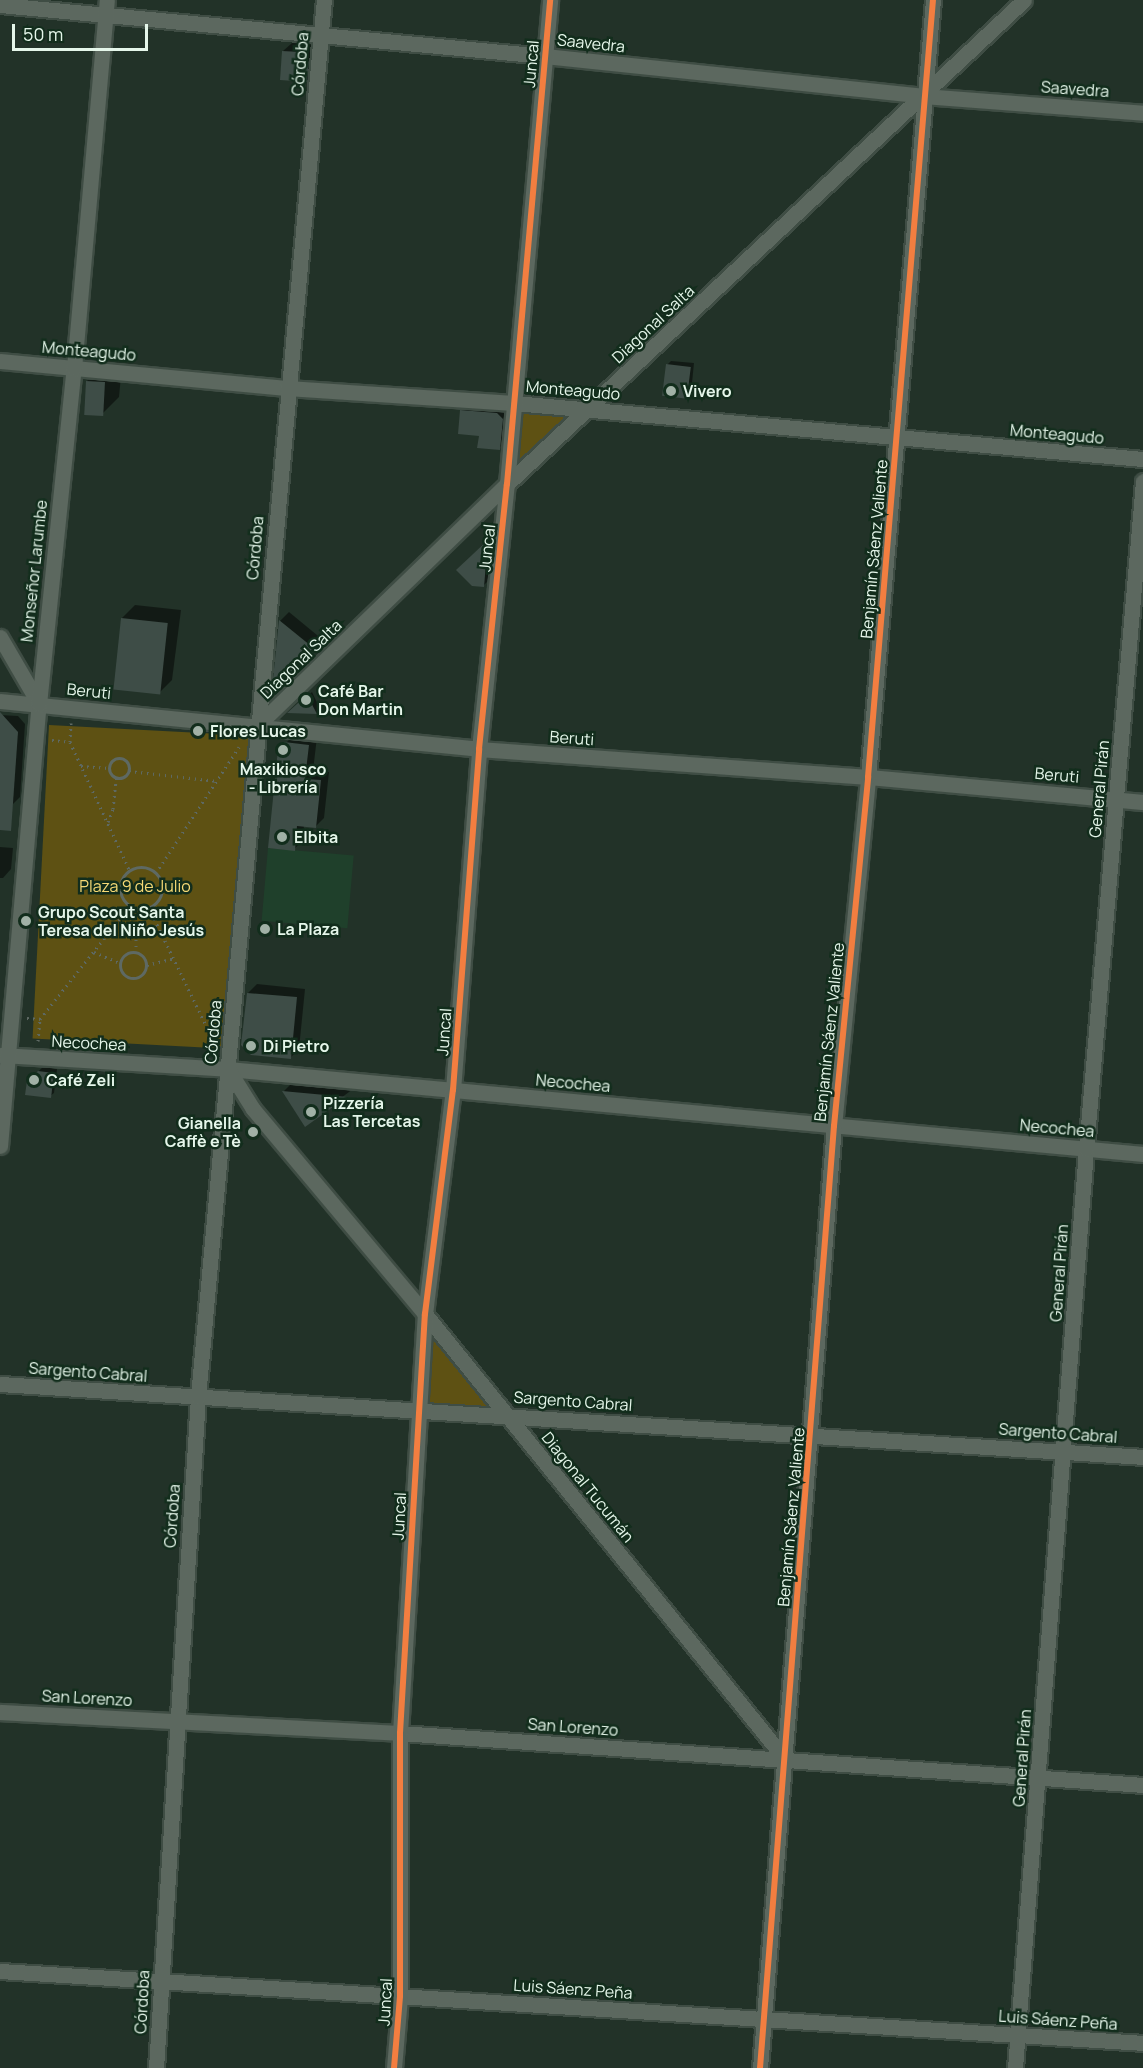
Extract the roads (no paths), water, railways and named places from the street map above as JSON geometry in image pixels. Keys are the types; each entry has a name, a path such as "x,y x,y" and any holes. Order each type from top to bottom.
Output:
{"street":[{"name":"Córdoba","path":"156,2068 198,1397 228,1069 250,726 287,388 324,0"},
{"name":"Juncal","path":"394,2068 399,1996 400,1733 424,1314 453,1090 479,749 507,484 550,0"},
{"name":"Benjamín Sáenz Valiente","path":"760,2068 762,2019 785,1759 834,1126 868,777 933,0"},
{"name":"Diagonal Salta","path":"250,726 1024,0"},
{"name":"Saavedra","path":"0,5 106,7 321,35 924,96 1143,113"},
{"name":"Monseñor Larumbe","path":"0,1146 3,1059 74,368 106,7"},
{"name":"Monteagudo","path":"0,361 287,388 514,403 897,439 1143,459"},
{"name":"General Pirán","path":"1016,2068 1086,1149 1143,481"},
{"path":"0,637 39,704"},
{"name":"Beruti","path":"0,701 479,749 868,777 1143,802"},
{"name":"Necochea","path":"3,1059 37,1058 228,1069 1143,1154"},
{"name":"Diagonal Tucumán","path":"228,1069 253,1108 424,1314 785,1759"},
{"name":"Sargento Cabral","path":"0,1384 419,1413 506,1415 1143,1457"},
{"name":"San Lorenzo","path":"0,1712 400,1733 1143,1785"},
{"name":"Luis Sáenz Peña","path":"0,1971 1143,2043"}],"place":[{"name":"Vivero","path":"671,391"},
{"name":"Café Bar Don Martin","path":"306,700"},
{"name":"Flores Lucas","path":"198,731"},
{"name":"Maxikiosco - Librería","path":"283,750"},
{"name":"Elbita","path":"282,837"},
{"name":"Grupo Scout Santa Teresa del Niño Jesús","path":"26,921"},
{"name":"La Plaza","path":"265,929"},
{"name":"Di Pietro","path":"251,1046"},
{"name":"Café Zeli","path":"34,1080"},
{"name":"Pizzería Las Tercetas","path":"311,1112"},
{"name":"Gianella Caffè e Tè","path":"253,1132"}],"park label":[{"name":"Plaza 9 de Julio","path":"135,886"}]}
